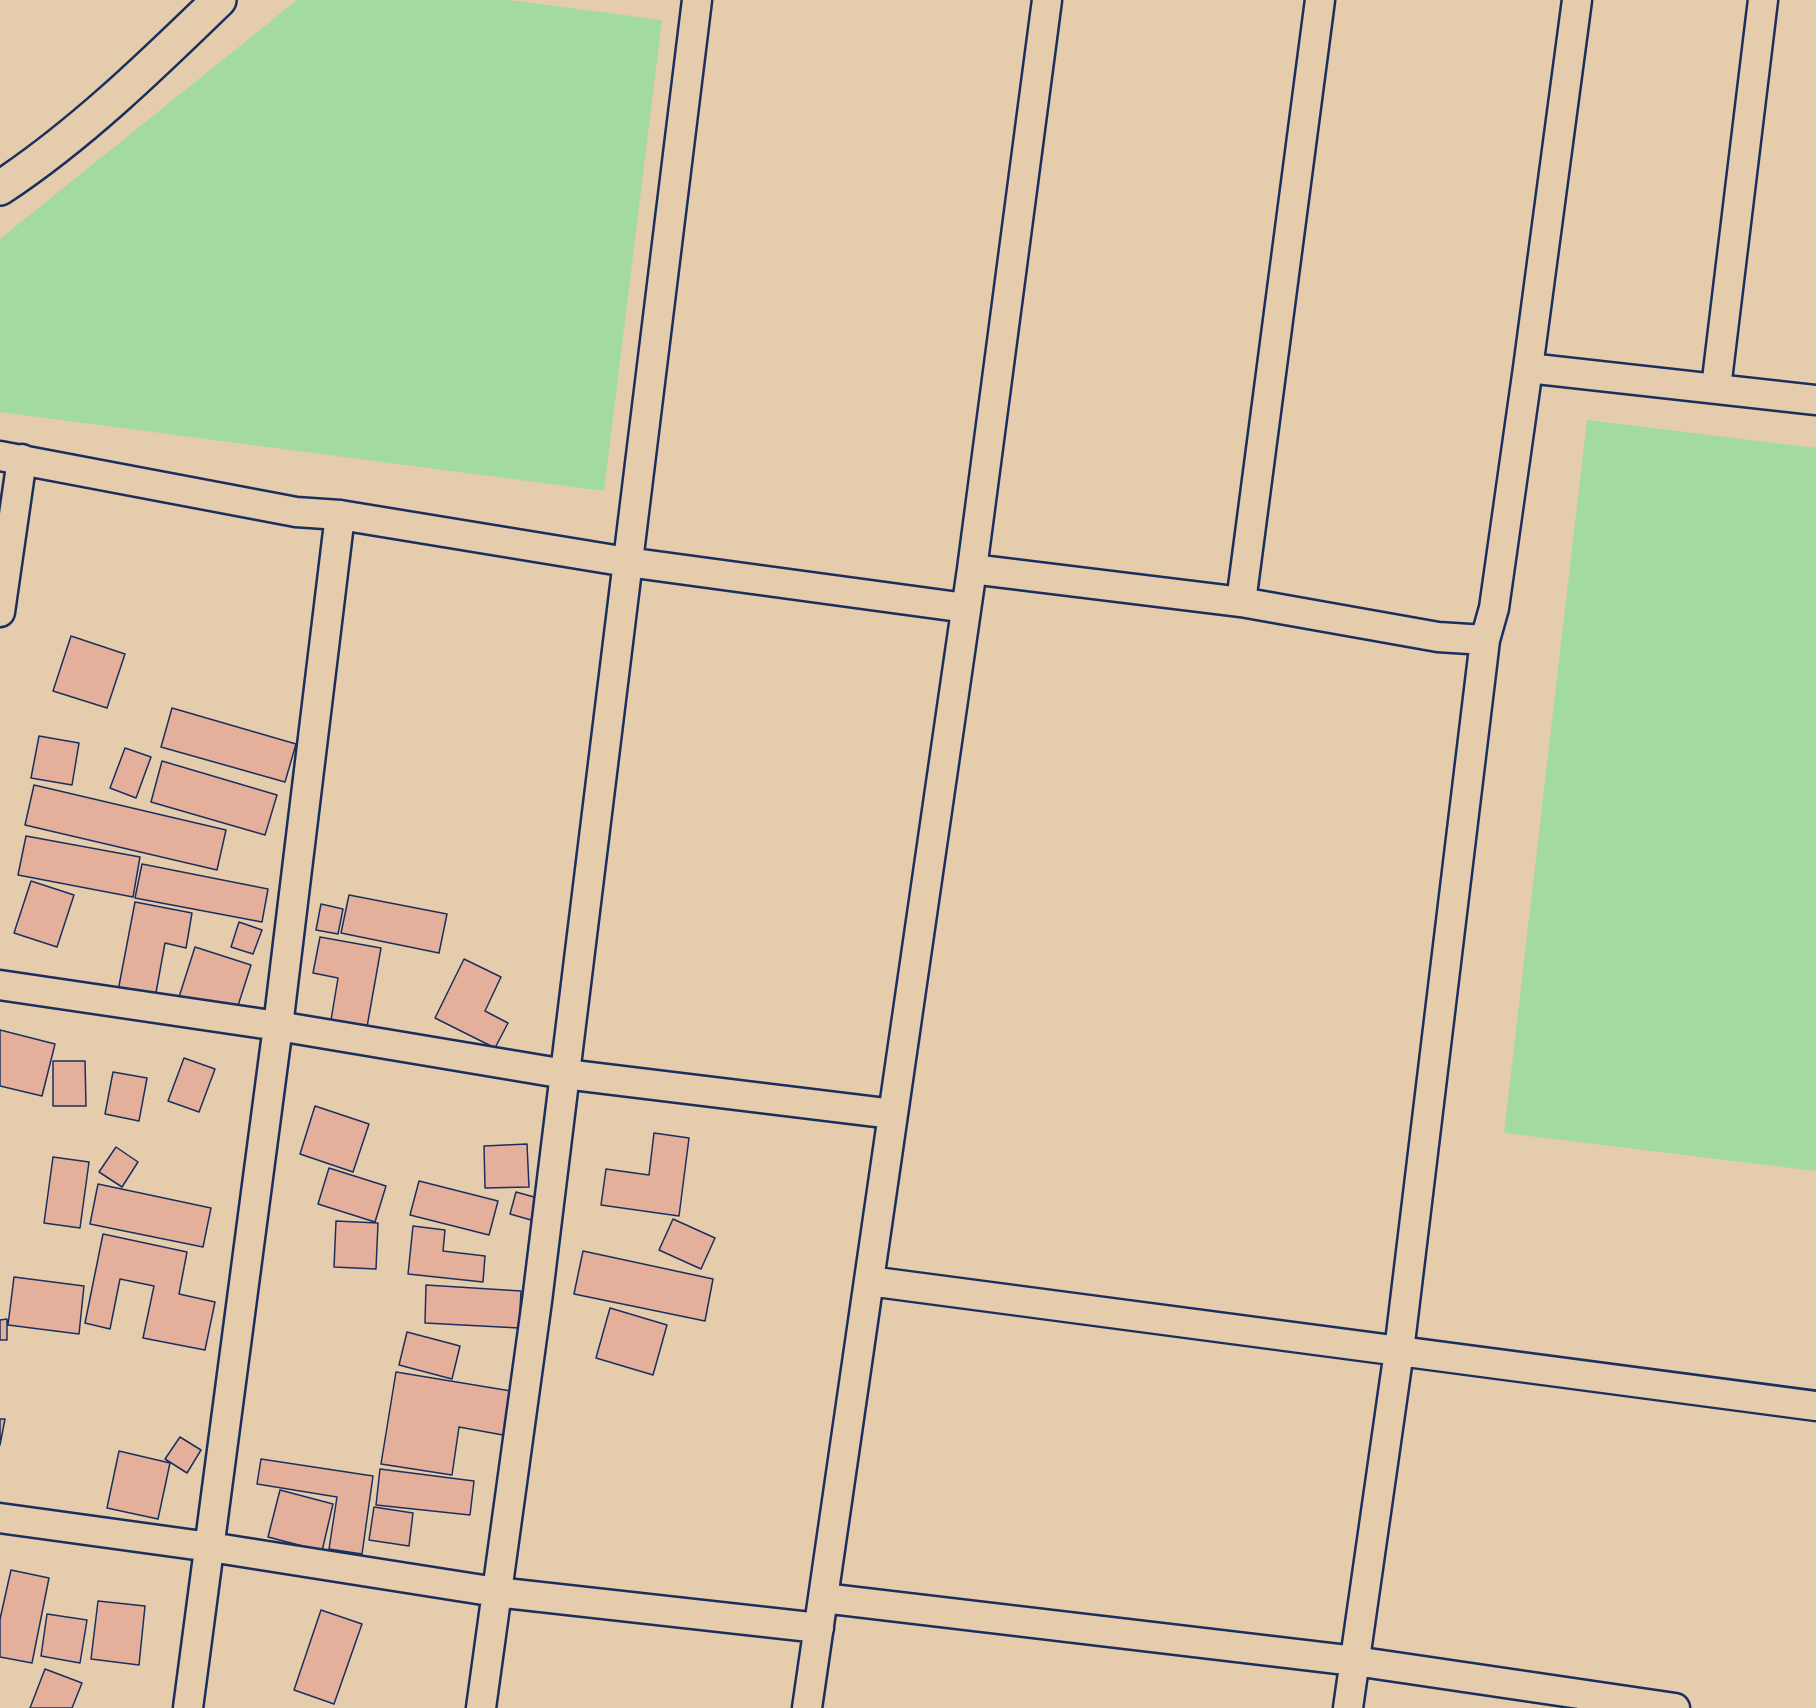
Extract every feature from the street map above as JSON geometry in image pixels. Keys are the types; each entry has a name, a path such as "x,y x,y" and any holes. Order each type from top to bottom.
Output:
{"street":[{"path":"0,188 29,168 145,71 219,0"},
{"path":"480,1708 535,1312 697,0"},
{"path":"807,1708 972,569 1047,0"},
{"path":"1241,602 1320,0"},
{"path":"1348,1708 1400,1351 1485,640 1494,608 1577,0"},
{"path":"1716,388 1763,0"},
{"path":"1528,368 1816,400"},
{"path":"0,612 11,458 296,512 340,515 627,562 966,608"},
{"path":"188,1708 278,1026 340,515"},
{"path":"972,569 1241,602 1438,637 1485,640"},
{"path":"0,985 278,1026 565,1074 893,1114"},
{"path":"868,1281 1816,1406"},
{"path":"0,1518 210,1547 496,1592 819,1628"},
{"path":"823,1598 1355,1661 1675,1708"}],"green space":[{"path":"297,0 509,0 662,20 604,491 0,412 0,239"},
{"path":"1587,420 1816,448 1816,1171 1504,1133"}],"building":[{"path":"71,636 125,654 107,708 53,691"},
{"path":"172,708 296,744 285,782 161,747"},
{"path":"39,736 79,743 72,785 31,778"},
{"path":"125,748 151,757 136,798 110,788"},
{"path":"162,761 277,795 265,835 151,802"},
{"path":"34,785 226,830 217,870 25,825"},
{"path":"26,836 140,857 133,897 18,875"},
{"path":"142,864 268,889 262,922 135,898"},
{"path":"31,881 74,895 57,947 14,933"},
{"path":"349,895 447,914 439,953 341,933"},
{"path":"135,902 192,913 186,948 165,943 155,998 118,991"},
{"path":"321,904 343,909 338,934 316,930"},
{"path":"239,922 262,930 253,954 231,947"},
{"path":"320,937 381,948 367,1027 331,1020 338,978 313,973"},
{"path":"195,947 251,965 235,1015 179,997"},
{"path":"464,959 501,977 485,1011 508,1023 495,1048 435,1018"},
{"path":"0,1030 55,1044 42,1096 0,1086"},
{"path":"184,1058 215,1069 199,1112 168,1101"},
{"path":"53,1061 85,1061 86,1106 53,1106"},
{"path":"113,1072 147,1078 139,1121 105,1114"},
{"path":"315,1106 369,1124 353,1172 300,1154"},
{"path":"654,1133 689,1138 679,1216 601,1205 606,1169 649,1175"},
{"path":"527,1144 529,1187 485,1188 484,1146"},
{"path":"116,1147 138,1162 122,1187 99,1172"},
{"path":"53,1157 89,1162 80,1228 44,1223"},
{"path":"329,1168 386,1186 375,1222 318,1204"},
{"path":"419,1181 498,1201 489,1235 410,1215"},
{"path":"98,1184 211,1208 203,1247 90,1224"},
{"path":"516,1192 545,1200 538,1222 510,1214"},
{"path":"673,1219 715,1238 701,1269 659,1250"},
{"path":"336,1221 378,1223 376,1269 334,1267"},
{"path":"413,1226 445,1230 443,1251 485,1256 483,1282 408,1274"},
{"path":"103,1234 187,1252 179,1294 215,1302 205,1350 143,1338 154,1286 120,1279 110,1329 85,1323"},
{"path":"583,1251 713,1279 705,1321 574,1294"},
{"path":"14,1277 84,1286 79,1334 8,1325"},
{"path":"426,1285 521,1291 519,1328 425,1323"},
{"path":"610,1308 667,1325 653,1375 596,1358"},
{"path":"7,1319 7,1340 0,1340 0,1320"},
{"path":"407,1332 460,1346 452,1379 399,1365"},
{"path":"396,1372 511,1391 503,1435 459,1427 452,1475 381,1464"},
{"path":"0,1419 5,1419 0,1445"},
{"path":"180,1437 201,1450 187,1473 165,1459"},
{"path":"119,1451 170,1463 158,1519 107,1508"},
{"path":"261,1459 373,1476 362,1554 329,1549 337,1497 257,1484"},
{"path":"380,1469 474,1481 470,1515 376,1505"},
{"path":"280,1490 333,1504 322,1551 268,1537"},
{"path":"374,1507 413,1513 409,1546 369,1540"},
{"path":"11,1570 49,1578 32,1663 0,1657 0,1619"},
{"path":"98,1601 145,1606 139,1665 91,1659"},
{"path":"321,1610 362,1624 334,1704 294,1690"},
{"path":"47,1614 87,1620 80,1663 41,1656"},
{"path":"45,1669 82,1683 72,1708 30,1708"}]}
